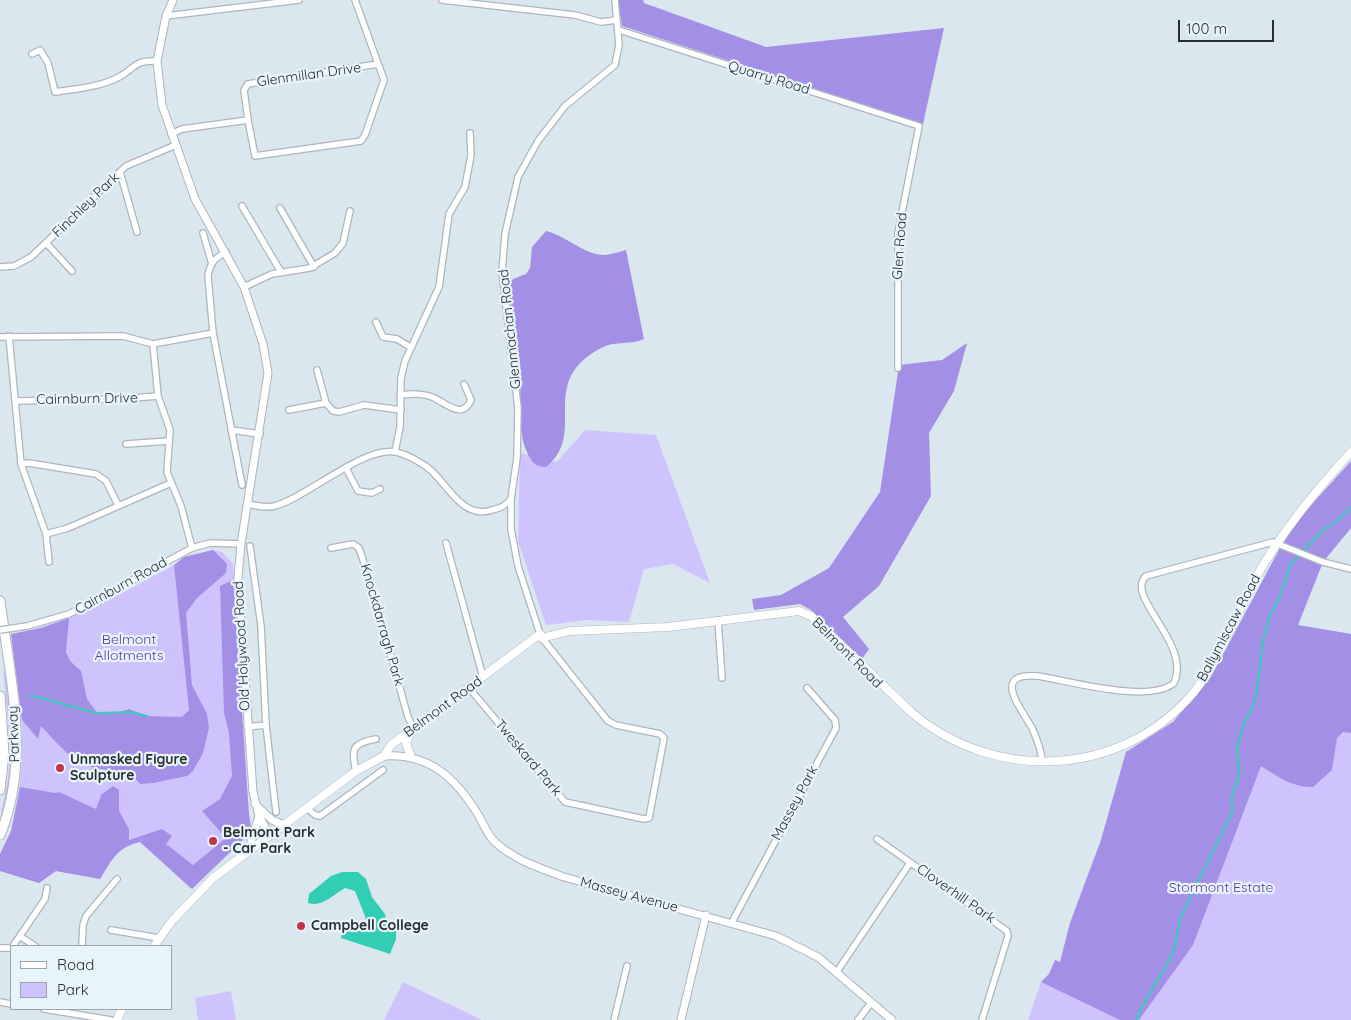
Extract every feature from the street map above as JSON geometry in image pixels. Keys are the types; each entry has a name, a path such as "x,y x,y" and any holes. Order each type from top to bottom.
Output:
{"highway":[{"name":"Parkway","path":"0,601 14,704 16,749 12,795 0,835"},
{"name":"Parkway","path":"0,696 4,754 0,790"}],"main road":[{"name":"Ballymiscaw Road","path":"1042,762 1074,759 1114,748 1148,731 1176,710 1206,676 1244,600 1310,497 1351,452"},
{"name":"Belmont Road","path":"155,945 213,878 356,771 384,756 391,745 541,636 569,631 668,627 789,611 805,613 895,699 944,737 994,757 1042,762"},
{"path":"411,757 406,743 414,729"}],"street":[{"name":"Old Holywood Road","path":"172,0 166,16 157,61 162,105 195,199 244,287 263,344 268,373 260,434 238,565 247,727 255,804 270,836"},
{"path":"166,16 299,0"},
{"path":"355,0 378,64"},
{"path":"442,0 575,15 601,22 617,20"},
{"name":"Glenmachan Road","path":"541,636 518,566 512,529 511,500 516,465 518,408 502,272 505,234 518,178 538,141 565,106 615,65 619,45 615,0"},
{"name":"Quarry Road","path":"618,30 919,126"},
{"path":"32,54 40,50 48,63 55,92 88,87 120,76 131,66 144,60 157,61"},
{"name":"Glenmillan Drive","path":"378,64 384,80 365,135 361,141 254,156 244,90 248,84 378,64"},
{"path":"171,134 182,130 248,120"},
{"name":"Glen Road","path":"898,368 898,233 919,126"},
{"path":"395,452 401,410 401,378 410,348 439,287 449,214 465,188 471,155 470,133"},
{"name":"Finchley Park","path":"0,267 23,263 132,162 176,145"},
{"path":"120,172 137,232"},
{"path":"242,206 282,272"},
{"path":"280,208 314,267"},
{"path":"244,287 261,278 282,272 314,267 335,252 343,243 350,211"},
{"path":"202,233 212,264"},
{"path":"46,243 72,271"},
{"path":"226,252 216,258 208,276 213,333 242,486"},
{"path":"376,322 383,336 397,339 410,348"},
{"path":"0,337 123,336 153,344 213,333"},
{"path":"9,336 21,464 46,534 49,562"},
{"path":"153,344 158,396 170,430 167,472 181,506 192,548"},
{"path":"317,370 326,403 333,411 339,412 364,405 401,410"},
{"path":"400,395 415,394 432,397 452,409 463,410 471,400 464,384"},
{"name":"Cairnburn Drive","path":"16,401 120,400 158,396"},
{"path":"290,410 326,403"},
{"path":"231,430 260,434"},
{"path":"126,444 169,441"},
{"path":"248,504 274,506 346,468 381,453 395,452 427,467 462,504 473,512 483,513 505,506 511,500"},
{"path":"21,464 29,463 96,474 106,481 118,505"},
{"path":"346,468 358,491 372,493 380,489"},
{"path":"46,534 68,528 171,483"},
{"name":"Cairnburn Road","path":"0,630 27,626 76,611 192,548 210,542 241,544"},
{"path":"446,543 480,672 483,677"},
{"name":"Knockdarragh Park","path":"331,548 353,544 359,548 408,717 414,729"},
{"path":"1042,762 1036,737 1012,694 1013,684 1016,679 1027,675 1038,676 1132,693 1154,692 1174,683 1177,674 1174,654 1168,635 1143,598 1141,591 1142,579 1151,573 1279,544 1323,562 1351,569"},
{"name":"Old Holywood Road","path":"250,546 261,626 266,725 276,812"},
{"name":"Old Holywood Road","path":"238,565 252,566"},
{"path":"718,620 722,678"},
{"name":"Tweskard Park","path":"469,688 565,802 644,819 649,818 664,738 660,734 616,725 608,721 541,636"},
{"name":"Massey Park","path":"732,922 836,728 835,720 807,688"},
{"name":"Old Holywood Road","path":"247,727 266,725"},
{"path":"356,771 353,758 354,749 360,743 376,739"},
{"name":"Massey Avenue","path":"384,756 411,757 434,765 448,775 462,789 494,841 508,852 536,867 564,877 732,922 776,936 818,957 892,1020"},
{"path":"307,808 315,815 320,816 383,770"},
{"path":"255,804 272,820 284,825"},
{"path":"248,852 259,816"},
{"name":"Cloverhill Park","path":"877,839 1007,931 1008,936 982,1020"},
{"path":"836,973 910,862"},
{"path":"82,945 83,925 86,916 117,880"},
{"path":"14,945 46,899 47,888"},
{"path":"681,1020 706,915"},
{"path":"112,930 159,938"},
{"path":"21,937 33,945"},
{"path":"614,1020 627,966"},
{"path":"858,1020 871,1003"},
{"path":"50,1010 111,1020"}],"green space":[{"path":"585,430 656,435 710,583 673,564 644,569 629,622 587,620 546,625 518,541 520,453 557,462"},
{"name":"Belmont Allotments","path":"213,550 222,552 233,563 251,827 247,836 190,888 140,842 125,847 115,855 100,879 56,871 39,883 0,871 2,854 11,831 16,810 22,756 20,695 11,634 54,623 75,615 135,586 174,565 184,557"},
{"name":"Stormont Estate","path":"1323,562 1298,625 1351,634 1351,1020 1028,1020 1041,982 1049,974 1055,960 1060,962 1070,923 1100,843 1126,752 1173,722 1211,677 1238,629"},
{"path":"6,669 12,721 13,770 0,828 9,767 9,730 3,670 4,673"},
{"path":"403,982 482,1020 384,1020"},
{"path":"231,991 236,1020 198,1020 195,998"}],"shaded area":[{"path":"618,0 643,0 644,3 766,47 944,28 923,124 622,26"},
{"path":"546,231 598,254 606,255 626,250 644,339 603,347 583,361 571,376 566,391 564,438 558,453 546,467 539,466 532,461 524,443 520,421 520,364 510,305 509,285 513,279 526,274 530,268 532,247"},
{"path":"967,343 954,391 929,433 931,496 879,586 843,617 869,649 862,659 811,610 800,604 754,610 752,599 781,595 829,568 880,492 899,365 942,360"},
{"name":"Stormont Estate","path":"1351,461 1351,528 1323,562 1298,625 1351,634 1351,733 1343,732 1337,738 1332,770 1313,787 1306,787 1286,781 1261,766 1193,945 1139,1020 1120,1020 1041,982 1049,974 1055,960 1060,962 1070,923 1101,840 1126,752 1173,722 1211,677 1281,546 1304,513"},
{"path":"213,550 227,564 226,573 197,598 186,613 192,685 207,714 209,728 203,753 193,771 187,776 140,784 129,775 84,764 61,747 41,726 38,739 22,720 11,634 42,628 69,618 66,652 70,661 81,671 87,699 98,714 117,713 129,709 147,716 182,717 189,710 174,565 184,557"},
{"path":"233,580 251,827 247,836 192,889 140,842 120,851 100,879 56,871 39,883 0,871 0,854 11,831 20,787 55,793 59,792 96,809 101,795 113,786 119,790 119,811 129,829 129,840 162,829 172,836 166,844 193,865 226,838 202,811 220,799 232,776 229,733 224,713 220,586"},
{"path":"342,872 358,872 366,879 372,897 385,914 386,920 396,929 396,939 390,954 341,938 343,927 351,923 360,928 367,926 355,891 345,888 328,900 318,904 308,903 309,894 331,876"}],"waterway":[{"path":"1136,1020 1172,954 1181,916 1232,813 1232,795 1239,775 1237,748 1244,723 1253,707 1257,691 1263,641 1270,615 1280,596 1290,565 1324,529 1337,521 1351,507"},
{"path":"30,695 96,713 130,712 147,716"}],"place":[{"name":"Unmasked Figure Sculpture","path":"60,768"},
{"name":"Belmont Park - Car Park","path":"213,841"},
{"name":"Campbell College","path":"301,926"}]}
